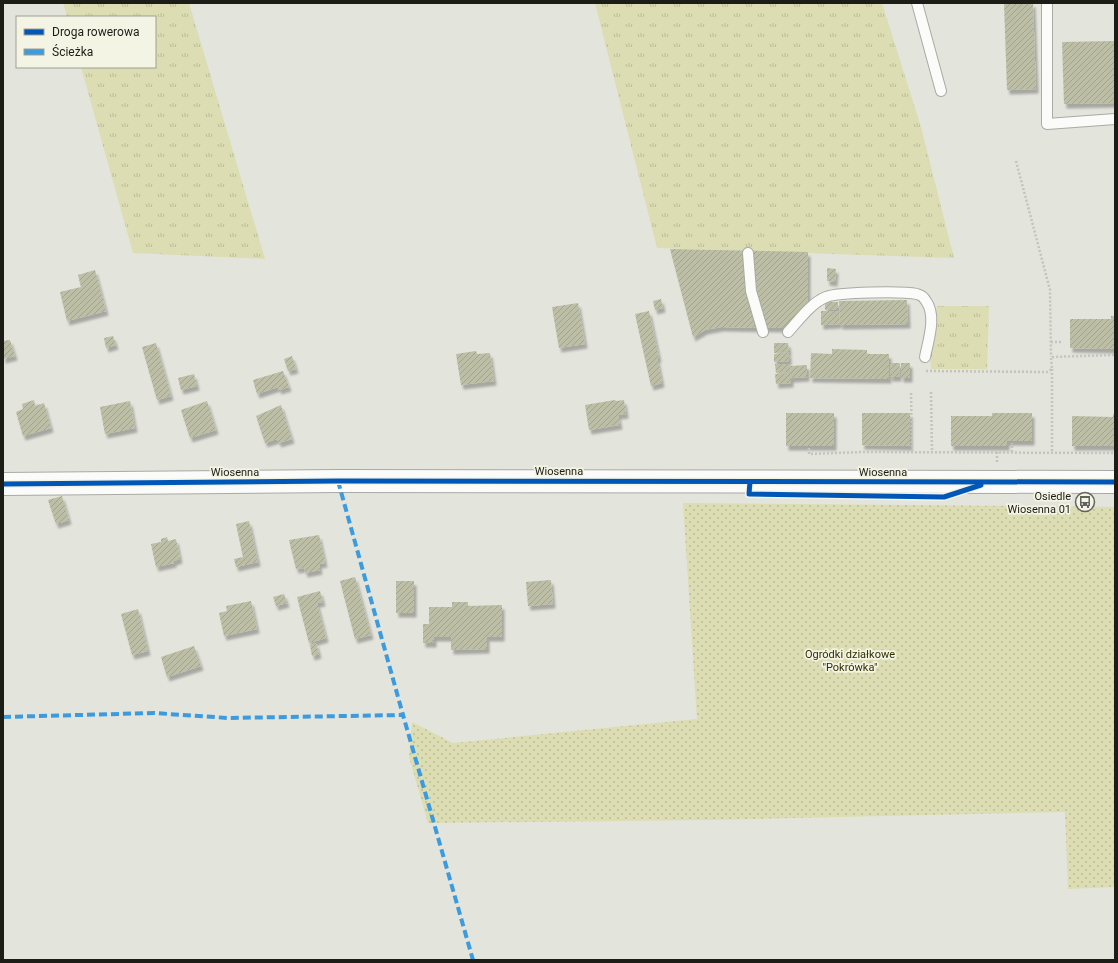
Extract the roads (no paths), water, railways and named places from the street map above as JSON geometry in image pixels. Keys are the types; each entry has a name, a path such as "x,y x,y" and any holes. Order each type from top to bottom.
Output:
{"street":[{"name":"Wiosenna","path":"3,484 338,481 1115,482"}],"lane":[{"path":"917,3 941,91"},
{"path":"1047,3 1047,124 1115,119"},
{"path":"748,253 752,291 763,332"},
{"path":"788,332 818,301 827,296 856,293 916,294 927,301 930,310 931,322 925,357"}],"place":[{"name":"Osiedle Wiosenna 01","path":"1085,502"}],"park label":[{"name":"Ogródki działkowe \"Pokrówka\"","path":"850,660"}]}
